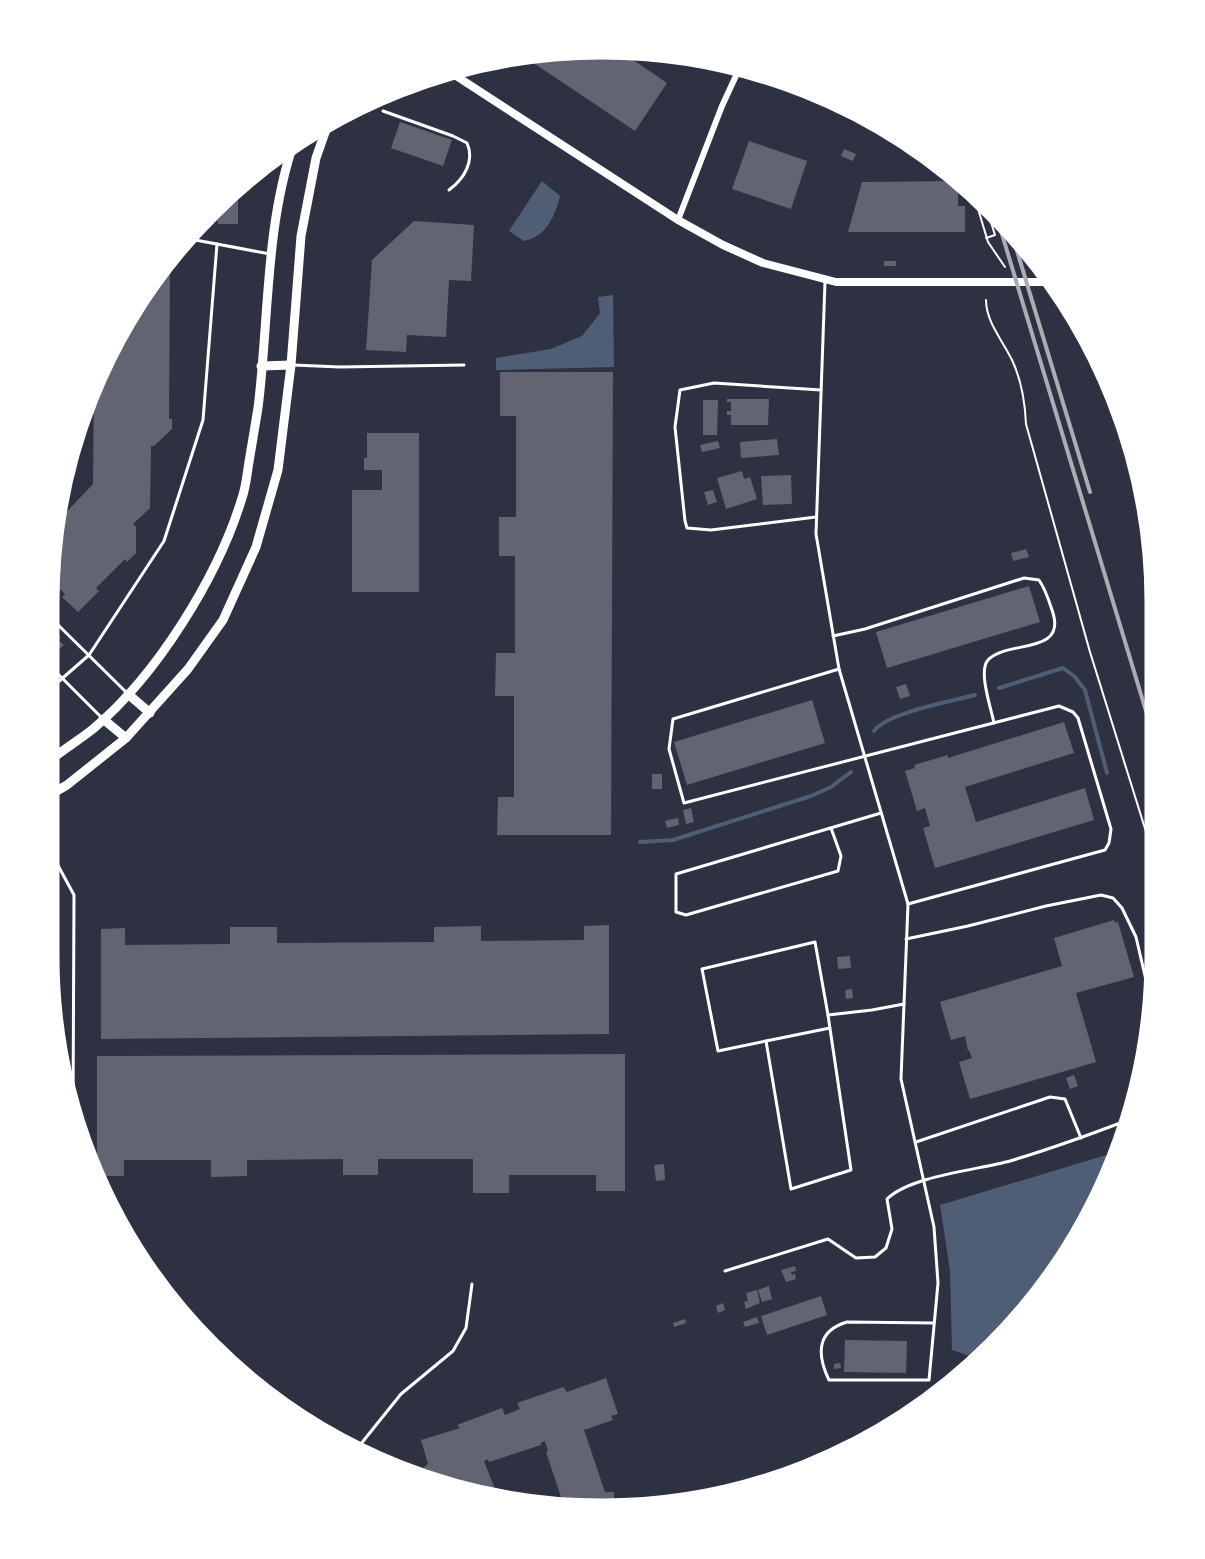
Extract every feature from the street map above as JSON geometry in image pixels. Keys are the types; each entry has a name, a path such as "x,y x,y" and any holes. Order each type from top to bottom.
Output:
{"main road":[{"path":"58,790 126,738 188,669 223,620 256,547 278,470 291,365 303,227 316,158 324,135"},
{"path":"58,754 93,729 128,694 170,645 219,555 243,497 258,408 272,254 290,158"},
{"path":"261,366 291,365"},
{"path":"128,694 150,713"},
{"path":"103,719 126,738"}],"street":[{"path":"678,220 736,75"},
{"path":"459,78 678,220 723,245 763,263 825,280 1042,282"}],"lane":[{"path":"383,111 467,143 471,151 461,182 449,190"},
{"path":"197,240 272,254"},
{"path":"58,683 89,656 164,541 203,420 217,244"},
{"path":"825,280 816,534 839,669 908,903 901,1079 934,1227 938,1283 929,1380 829,1380 821,1364 822,1341 834,1326 847,1322 934,1323"},
{"path":"291,365 464,365"},
{"path":"816,517 711,530 687,528 675,427 680,390 714,383 821,390"},
{"path":"833,636 1024,578 1039,580 1046,589 1055,621 1054,632 1048,640 999,654 988,660 983,672 994,723"},
{"path":"58,625 128,694"},
{"path":"839,669 673,719 669,749 684,803 1059,706 1073,712 1078,718 1111,829 1109,843 1105,850 908,903"},
{"path":"58,674 103,719"},
{"path":"831,828 841,856 837,871 686,915 676,912 676,874 831,828 882,813"},
{"path":"58,865 74,895 73,1081"},
{"path":"906,939 1101,895 1113,898 1122,908 1136,937 1145,978"},
{"path":"766,1041 791,1188 851,1170 830,1028 828,1015 815,942 702,969 718,1051 766,1041 830,1028"},
{"path":"828,1015 872,1011 904,1004"},
{"path":"915,1143 1050,1097 1065,1099 1081,1138"},
{"path":"725,1271 828,1239 856,1258 875,1257 886,1248 892,1229 887,1199 895,1191 924,1181 1008,1161 1120,1123"},
{"path":"361,1444 401,1394 453,1351 466,1328 472,1284"}],"path":[{"path":"978,209 986,238 1005,267"},
{"path":"986,238 995,235 991,222"},
{"path":"986,300 986,308 991,320 1019,377 1025,401 1026,424 1090,652 1146,831"}],"water":[{"path":"542,181 560,196 558,204 544,230 532,239 524,241 509,231"},
{"path":"613,295 614,367 496,370 496,358 551,349 582,336 600,313 598,297"},
{"path":"1109,1154 1074,1228 1055,1259 1012,1315 971,1357 952,1350 950,1271 940,1205"}],"building":[{"path":"602,58 633,60 667,83 635,131 533,63"},
{"path":"400,122 452,140 443,166 391,148"},
{"path":"749,141 807,161 791,209 732,189"},
{"path":"844,149 856,154 853,161 841,156"},
{"path":"946,181 958,191 958,206 965,206 965,232 848,232 862,182"},
{"path":"238,199 238,224 218,224 218,221 215,221"},
{"path":"414,221 474,225 471,281 449,280 446,337 407,335 406,352 366,350 372,260"},
{"path":"884,261 896,261 896,266 884,266"},
{"path":"170,272 169,419 172,419 172,429 154,446 151,446 150,508 133,524 136,527 136,553 127,562 125,559 96,588 99,591 78,612 62,597 65,594 59,588 63,531 66,512 93,484 94,410 131,330"},
{"path":"500,372 613,372 611,835 497,835 498,797 514,797 514,696 495,696 496,653 515,653 515,556 499,556 499,517 516,517 516,416 500,416"},
{"path":"727,399 769,399 768,425 731,425 731,415 727,415 727,411 731,411 731,402 727,402"},
{"path":"703,400 718,400 717,435 703,435"},
{"path":"367,433 419,433 419,592 352,592 352,490 382,490 382,470 364,470 364,458 367,458"},
{"path":"777,439 779,455 741,458 740,442"},
{"path":"718,441 720,448 702,452 700,445"},
{"path":"742,471 744,479 750,477 757,499 726,509 717,478"},
{"path":"791,475 792,504 763,505 761,476"},
{"path":"713,490 717,502 708,505 704,492"},
{"path":"1026,549 1029,557 1013,561 1011,553"},
{"path":"1029,586 1040,622 887,668 876,632"},
{"path":"58,640 64,645 58,650"},
{"path":"906,684 910,696 900,699 896,687"},
{"path":"812,700 825,743 687,785 674,742"},
{"path":"1064,722 1074,753 965,787 976,822 1085,788 1094,820 935,868 923,828 930,826 925,808 917,811 905,771 915,768 914,765 948,755 948,758"},
{"path":"652,774 662,774 662,789 652,789"},
{"path":"691,808 694,822 686,824 683,810"},
{"path":"678,818 679,825 667,828 665,821"},
{"path":"1114,920 1115,923 1118,922 1134,977 1076,993 1096,1062 970,1099 959,1062 972,1058 965,1036 951,1040 940,1002 1062,966 1054,938"},
{"path":"609,925 609,1034 101,1039 101,929 125,928 125,945 230,944 230,927 277,927 277,943 434,942 434,927 481,926 481,941 584,940 584,926"},
{"path":"850,956 851,968 838,969 837,957"},
{"path":"852,989 853,998 846,999 845,990"},
{"path":"625,1054 625,1191 596,1191 596,1175 509,1175 509,1193 473,1193 473,1159 378,1159 378,1175 343,1175 343,1159 247,1160 247,1176 211,1177 211,1160 124,1160 124,1176 105,1176 97,1157 97,1056"},
{"path":"1074,1075 1078,1086 1070,1089 1066,1078"},
{"path":"664,1164 665,1180 656,1181 654,1165"},
{"path":"795,1266 796,1271 791,1272 792,1275 795,1274 796,1279 786,1282 781,1270"},
{"path":"769,1286 772,1299 762,1302 758,1290"},
{"path":"757,1290 760,1303 746,1309 744,1302 748,1301 746,1293"},
{"path":"821,1296 827,1315 767,1335 761,1316"},
{"path":"723,1303 725,1310 718,1313 716,1306"},
{"path":"757,1317 759,1323 745,1327 743,1322"},
{"path":"685,1319 686,1323 674,1327 673,1323"},
{"path":"845,1340 907,1341 906,1373 844,1372"},
{"path":"840,1363 841,1368 834,1369 834,1364"},
{"path":"606,1378 618,1414 611,1416 613,1420 584,1430 605,1492 614,1492 614,1500 562,1499 546,1452 548,1451 545,1441 541,1445 489,1462 488,1459 484,1461 495,1490 428,1472 423,1468 428,1464 421,1440 460,1428 457,1425 502,1408 505,1415 520,1409 517,1403 563,1387 567,1392"}],"waterway":[{"path":"999,688 1063,668 1074,676 1085,690 1107,773"},
{"path":"874,731 905,713 975,695"},
{"path":"640,842 673,840 811,796 831,787 851,772"}],"railway":[{"path":"1002,233 1146,711"},
{"path":"1017,250 1090,492"}]}
